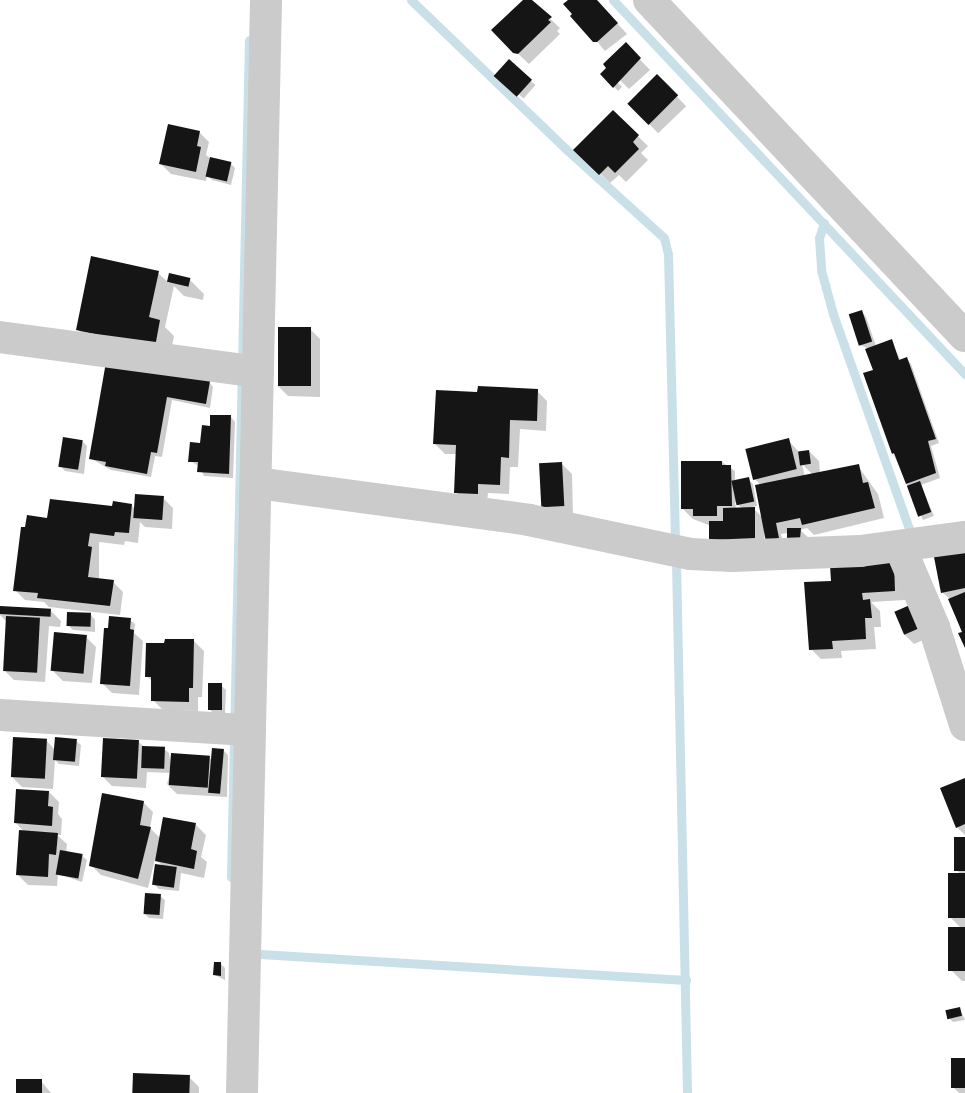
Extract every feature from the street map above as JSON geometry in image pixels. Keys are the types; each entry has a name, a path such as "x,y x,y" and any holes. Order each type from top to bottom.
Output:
{"street":[{"path":"242,1093 238,729 257,483 246,371 266,0"},
{"path":"649,0 965,336"},
{"path":"0,337 246,371"},
{"path":"257,483 529,520 690,554 775,555 900,547 965,537"},
{"path":"900,547 934,627 965,725"},
{"path":"0,716 238,729"}],"building":[{"path":"523,0 532,0 552,17 548,20 551,22 518,54 513,53 491,30"},
{"path":"568,0 597,0 618,23 597,42 593,42 570,16 572,14 563,4"},
{"path":"626,42 641,58 613,88 600,74 606,68 603,64"},
{"path":"509,59 532,80 517,97 494,76"},
{"path":"657,74 678,95 649,125 627,104"},
{"path":"613,110 639,135 633,142 639,149 615,173 608,166 599,175 573,150"},
{"path":"168,124 200,131 197,146 201,147 196,172 159,164"},
{"path":"210,157 231,162 227,181 206,176"},
{"path":"91,256 159,271 149,317 160,320 155,347 76,330"},
{"path":"169,273 190,278 188,287 167,282"},
{"path":"862,310 872,341 859,346 849,314"},
{"path":"278,327 311,327 311,386 278,386"},
{"path":"892,339 899,360 907,357 936,439 928,441 936,473 906,484 894,453 892,454 863,373 873,370 865,349"},
{"path":"106,362 210,381 206,404 167,397 157,453 151,452 147,474 105,466 106,462 89,459"},
{"path":"478,386 538,389 537,421 510,420 509,458 501,457 500,485 478,484 478,494 454,493 456,445 433,444 436,390 477,392"},
{"path":"210,415 231,415 229,474 197,472 198,462 188,462 190,442 200,443 202,425 210,426"},
{"path":"63,437 83,440 78,470 58,467"},
{"path":"789,438 797,469 753,480 745,449"},
{"path":"809,450 811,464 800,465 798,452"},
{"path":"681,461 722,461 722,465 731,465 732,506 717,506 717,516 693,516 693,509 681,509"},
{"path":"562,462 564,506 541,507 539,463"},
{"path":"859,464 863,483 868,482 875,508 802,525 800,518 776,523 779,538 766,542 755,485"},
{"path":"749,477 754,501 737,505 731,481"},
{"path":"920,481 931,512 918,517 907,486"},
{"path":"135,494 164,496 162,520 133,518"},
{"path":"50,499 112,506 113,501 132,504 129,533 115,532 114,536 90,533 88,546 92,547 88,577 114,580 110,606 37,598 38,593 13,591 21,527 25,527 27,515 47,518"},
{"path":"755,507 755,538 709,540 709,521 723,521 723,508"},
{"path":"787,528 801,528 800,539 787,538"},
{"path":"965,551 965,588 941,593 934,557"},
{"path":"894,561 895,591 862,593 863,600 870,599 872,618 865,618 866,639 832,641 833,649 809,650 804,582 831,581 830,565"},
{"path":"965,592 965,648 958,633 962,632 948,599"},
{"path":"910,605 920,628 904,635 894,612"},
{"path":"0,606 51,609 51,617 0,614"},
{"path":"67,612 91,613 90,627 67,626"},
{"path":"6,616 40,618 37,673 3,671"},
{"path":"109,616 131,618 130,629 134,630 130,686 100,684 104,628 108,628"},
{"path":"54,632 87,635 83,674 51,671"},
{"path":"165,639 194,639 193,688 189,688 189,702 151,701 151,677 145,677 146,643 164,643"},
{"path":"208,683 222,683 222,710 208,710"},
{"path":"13,737 47,739 45,779 11,777"},
{"path":"55,737 77,739 75,762 53,760"},
{"path":"103,738 139,740 137,779 101,777"},
{"path":"142,746 165,747 164,769 141,768"},
{"path":"212,748 224,749 220,794 208,793"},
{"path":"171,753 210,756 208,788 169,785"},
{"path":"965,778 965,824 956,828 940,788"},
{"path":"16,789 49,791 48,806 53,807 52,826 14,823"},
{"path":"102,793 144,801 140,825 151,827 138,879 89,866"},
{"path":"163,817 196,823 191,849 197,851 194,869 155,861"},
{"path":"19,830 58,833 56,855 49,854 48,877 16,875"},
{"path":"954,837 965,837 965,871 954,871"},
{"path":"60,850 83,854 78,879 56,875"},
{"path":"155,864 177,867 174,888 152,885"},
{"path":"948,873 965,873 965,918 948,918"},
{"path":"145,893 161,894 159,915 144,914"},
{"path":"948,927 965,927 965,971 948,971"},
{"path":"214,962 221,962 221,976 213,975"},
{"path":"960,1007 962,1016 947,1019 945,1010"},
{"path":"951,1058 965,1058 965,1088 951,1088"},
{"path":"133,1073 190,1075 189,1093 132,1093"},
{"path":"16,1079 42,1079 42,1093 16,1093"}],"waterway":[{"path":"411,0 566,149 664,238 668,254 675,539"},
{"path":"613,0 965,374"},
{"path":"231,877 249,40"},
{"path":"824,223 819,238 821,270 833,314 911,534"},
{"path":"676,562 687,1093"},
{"path":"260,954 686,980"}]}
